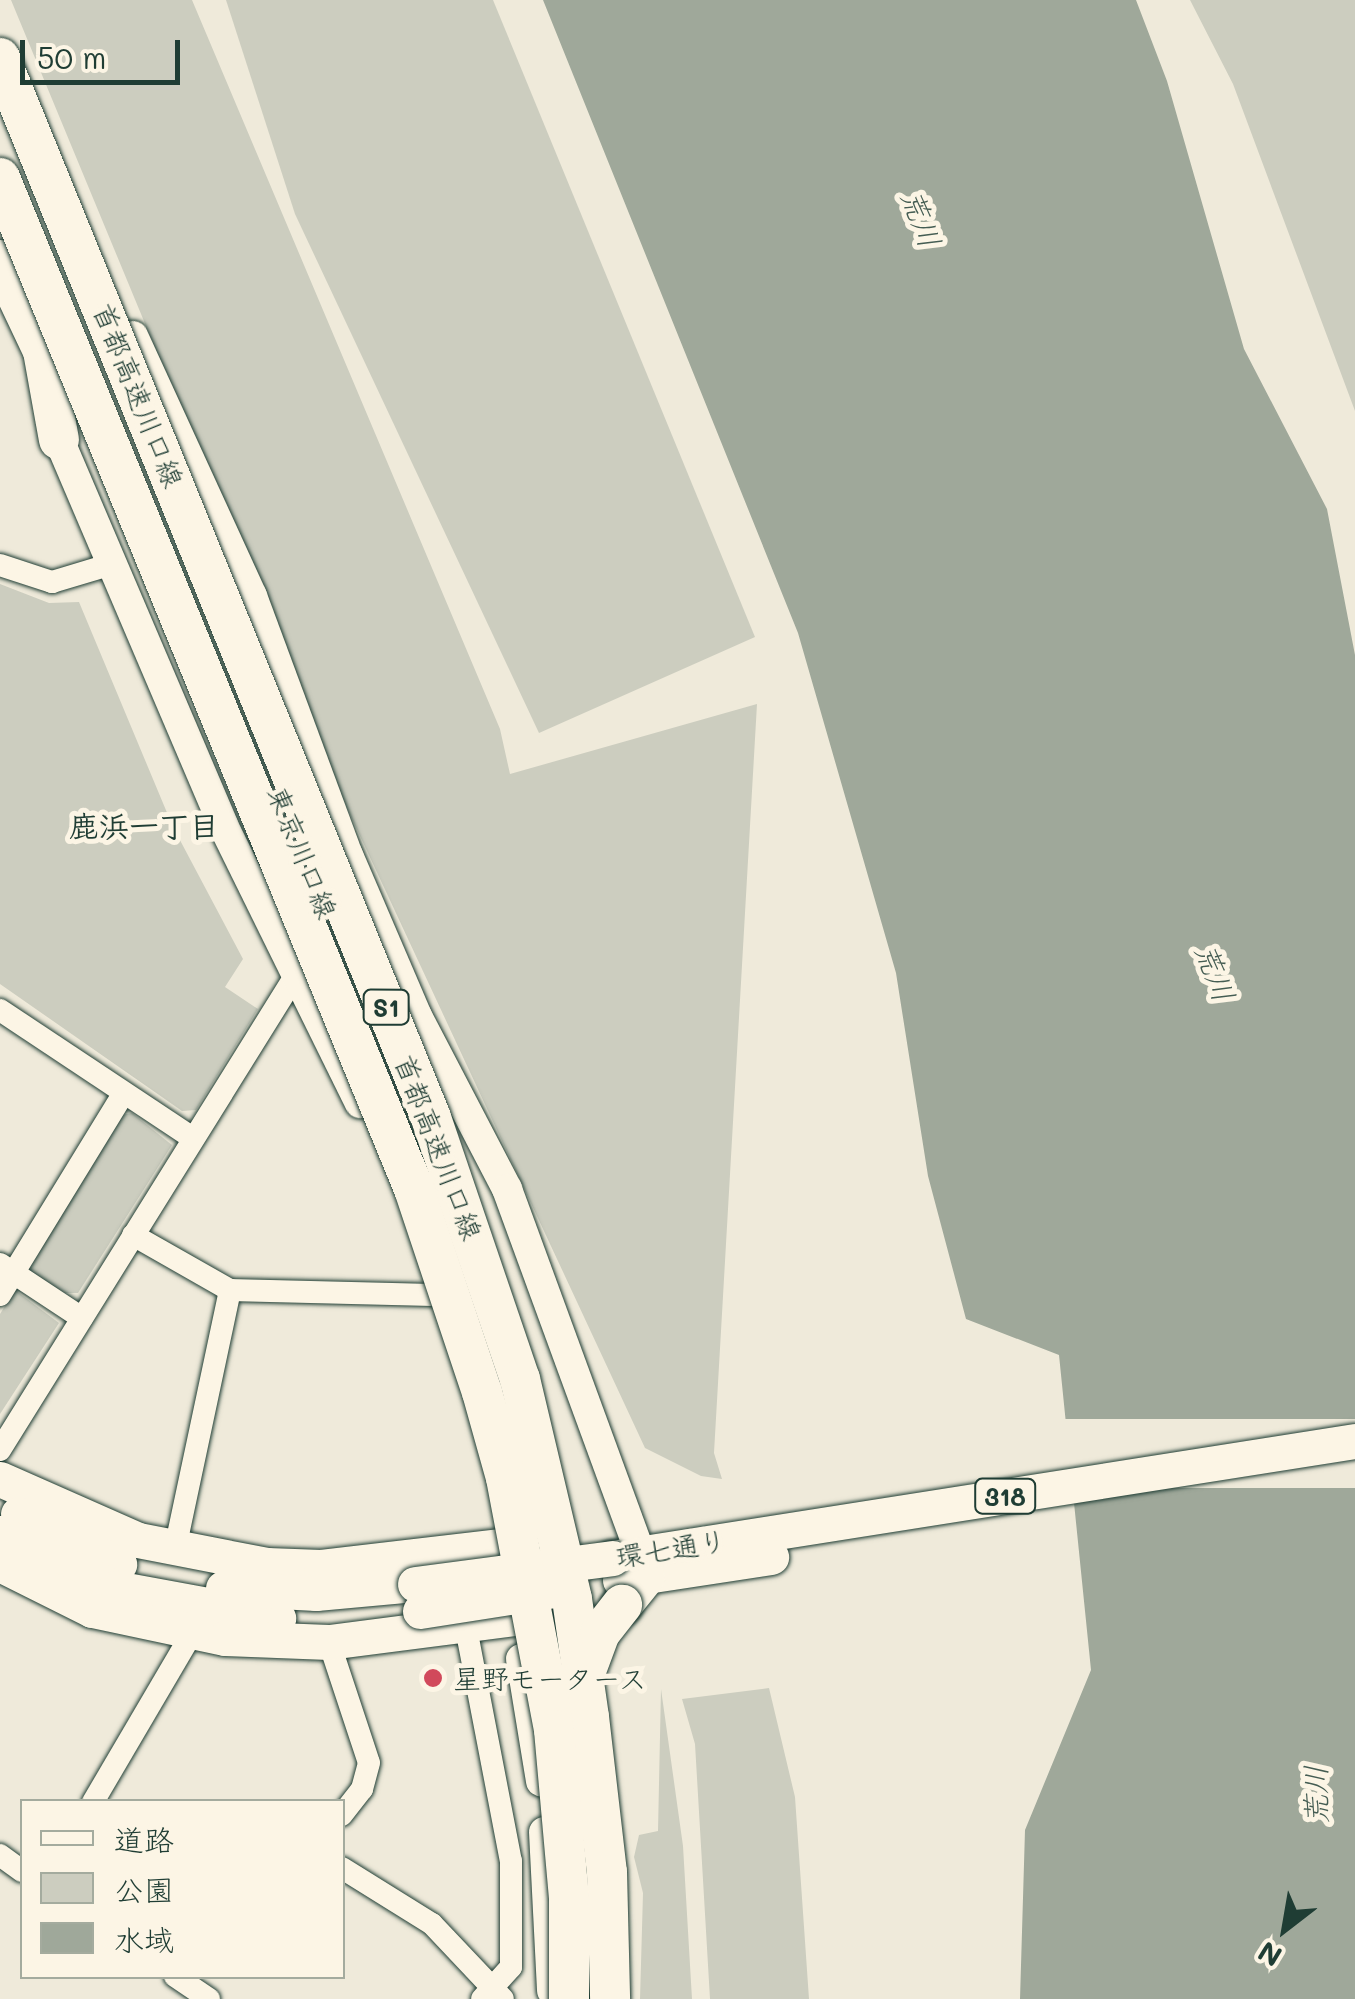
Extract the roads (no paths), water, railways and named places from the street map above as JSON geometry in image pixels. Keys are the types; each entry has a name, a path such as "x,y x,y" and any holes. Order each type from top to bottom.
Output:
{"highway":[{"name":"首都高速川口線","path":"0,56 423,1100 520,1380 572,1599 604,1833 610,1999"},
{"name":"S1","path":"0,81 305,827 346,959"},
{"name":"首都高速川口線","path":"0,178 414,1189 482,1392 506,1478 554,1730 568,1897 569,1999"},
{"path":"0,260 43,351 59,440"},
{"path":"305,827 348,855"},
{"path":"590,1999 580,1694 600,1633 635,1571"},
{"path":"592,1792 601,1999"}],"main road":[{"path":"0,56 252,596 348,855 417,1016 507,1189 635,1571"},
{"name":"東京川口線","path":"0,108 346,959 472,1295 516,1435 592,1792 623,1876 626,1999"},
{"name":"東京川口線","path":"0,301 223,825 388,1162 468,1402 502,1545 540,1772 553,1999"},
{"name":"環七通り","path":"635,1571 1355,1441"},
{"name":"環七通り","path":"0,1532 115,1588 212,1610 316,1620 417,1597 635,1571 1355,1465"},
{"path":"0,1480 94,1525 174,1550 320,1567 541,1542"},
{"name":"環七通り","path":"0,1503 82,1549 195,1584 277,1594 417,1597"},
{"path":"0,1564 92,1610 192,1633 329,1642 466,1628 552,1613"}],"street":[{"path":"0,565 52,582 112,564"},
{"path":"0,1450 297,974"},
{"path":"0,1010 193,1138"},
{"path":"0,1294 7,1269 123,1094"},
{"path":"132,1236 230,1290 432,1295"},
{"path":"7,1269 82,1318"},
{"path":"174,1550 230,1290"},
{"path":"345,1870 432,1924 492,1994 511,1968 511,1862 466,1628"},
{"path":"95,1799 192,1633"},
{"path":"329,1642 370,1762 362,1789 345,1811"},
{"path":"166,1999 182,1979"},
{"path":"184,1979 208,1999"}],"water":[{"name":"荒川","path":"543,0 1136,0 1167,81 1244,349 1327,509 1355,655 1355,1999 1020,1999 1025,1830 1091,1670 1059,1355 966,1319 928,1176 896,973 798,633"}],"place":[{"name":"星野モータース","path":"433,1678"}],"district":[{"name":"鹿浜一丁目","path":"144,825"}]}
